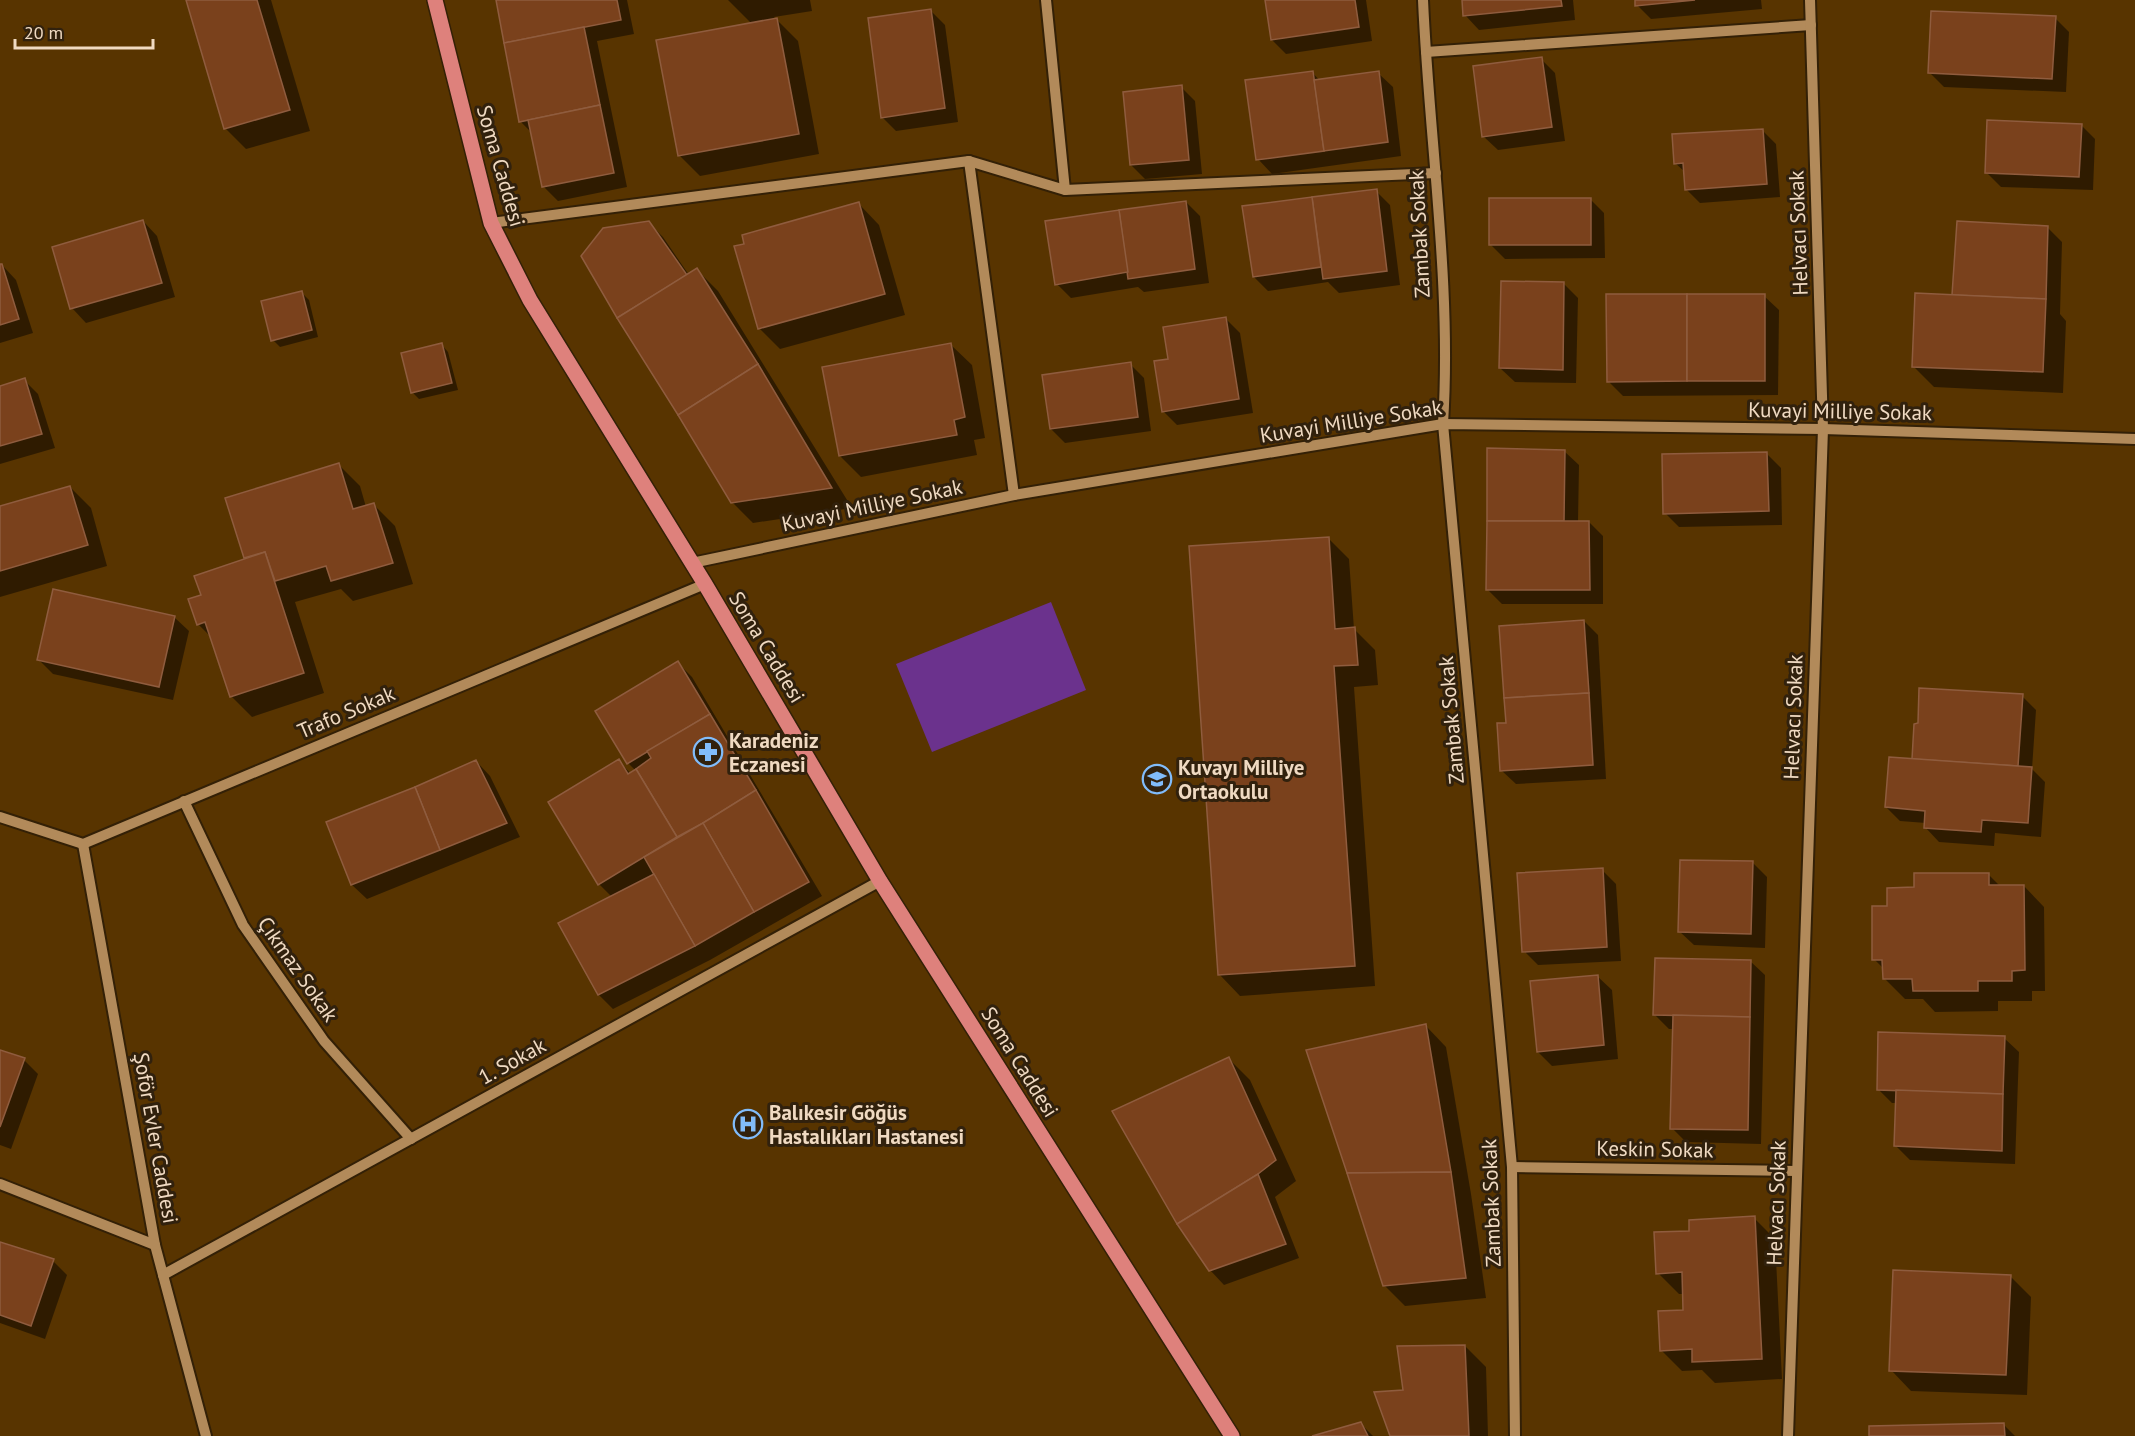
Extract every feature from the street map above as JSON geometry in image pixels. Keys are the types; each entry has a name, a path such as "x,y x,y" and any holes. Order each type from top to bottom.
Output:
{"main road":[{"name":"Soma Caddesi","path":"435,0 490,223 530,300 705,584 880,881 1232,1436"}],"street":[{"path":"1046,0 1065,190"},
{"name":"Zambak Sokak","path":"1424,0 1436,173 1446,376 1443,424 1512,1167 1515,1436"},
{"name":"Helvacı Sokak","path":"1788,1436 1823,429 1810,0"},
{"path":"1426,52 1811,25"},
{"path":"490,223 969,161 1065,190 1436,173"},
{"path":"969,161 1014,495"},
{"name":"Kuvayi Milliye Sokak","path":"692,563 1014,495 1443,424 1823,429 2135,439"},
{"name":"Trafo Sokak","path":"83,844 705,584"},
{"name":"Çıkmaz Sokak","path":"184,801 243,925 324,1041 411,1139"},
{"path":"0,817 83,844"},
{"name":"Şoför Evler Caddesi","path":"83,844 155,1245 206,1436"},
{"name":"1. Sokak","path":"162,1275 880,881"},
{"name":"Keskin Sokak","path":"1512,1167 1797,1171"},
{"path":"0,1184 155,1245"}],"shaded area":[{"path":"1051,602 1086,690 932,752 896,664"}],"building":[{"path":"186,0 257,0 290,110 224,129"},
{"path":"496,0 617,0 621,20 504,43"},
{"path":"1265,0 1355,0 1359,27 1271,40"},
{"path":"1462,0 1561,0 1562,6 1463,16"},
{"path":"1635,0 1695,0 1635,6"},
{"path":"931,9 945,108 881,118 868,18"},
{"path":"1931,11 2056,16 2052,79 1928,73"},
{"path":"777,18 799,134 678,156 656,40"},
{"path":"584,27 600,105 519,122 504,43"},
{"path":"1542,57 1552,127 1482,137 1473,66"},
{"path":"1313,71 1324,151 1256,160 1245,80"},
{"path":"1379,71 1388,142 1324,151 1314,80"},
{"path":"1182,85 1189,160 1130,165 1123,92"},
{"path":"600,105 614,173 542,187 528,120"},
{"path":"1987,120 2082,124 2079,177 1985,173"},
{"path":"1763,129 1767,184 1685,190 1683,163 1674,164 1672,134"},
{"path":"1377,189 1387,271 1323,279 1312,197"},
{"path":"1312,197 1321,267 1253,277 1242,206"},
{"path":"1489,198 1591,198 1591,245 1489,245"},
{"path":"1186,201 1195,269 1128,279 1119,210"},
{"path":"859,202 885,294 758,329 734,246 744,244 742,235"},
{"path":"1119,210 1128,272 1055,285 1045,221"},
{"path":"143,220 162,283 70,309 52,247"},
{"path":"649,221 687,275 617,318 581,256 603,228"},
{"path":"1957,221 2048,226 2046,299 1952,295"},
{"path":"0,264 2,264 19,319 0,325"},
{"path":"697,268 758,364 678,415 617,318"},
{"path":"1501,281 1564,282 1563,370 1499,368"},
{"path":"302,291 312,330 271,341 261,301"},
{"path":"1915,293 2046,299 2043,372 1912,367"},
{"path":"1606,294 1687,294 1687,381 1607,382"},
{"path":"1687,294 1765,294 1765,381 1687,381"},
{"path":"1226,317 1239,399 1162,412 1154,361 1168,359 1163,327"},
{"path":"442,343 452,383 411,393 401,353"},
{"path":"951,343 965,417 954,420 957,435 839,456 822,367"},
{"path":"1131,362 1138,417 1050,429 1042,375"},
{"path":"758,364 832,488 731,503 678,415"},
{"path":"25,378 42,434 0,446 0,386"},
{"path":"1487,448 1565,450 1564,521 1487,521"},
{"path":"1767,452 1769,511 1663,514 1662,454"},
{"path":"339,463 353,509 374,503 393,563 331,581 326,566 275,581 265,552 244,558 225,498"},
{"path":"70,486 88,545 0,571 0,506"},
{"path":"1487,521 1589,521 1590,590 1486,590"},
{"path":"1329,537 1335,629 1355,627 1358,665 1334,666 1355,966 1218,975 1189,546"},
{"path":"265,552 304,673 230,697 205,622 197,625 188,599 201,595 194,576"},
{"path":"53,589 175,616 159,687 37,660"},
{"path":"1584,620 1589,693 1504,698 1499,626"},
{"path":"678,661 710,714 627,764 595,711"},
{"path":"1919,688 2023,694 2018,766 1912,759 1914,724 1918,723"},
{"path":"1589,693 1593,765 1500,771 1497,723 1506,723 1504,698"},
{"path":"710,714 756,790 677,837 636,769 651,758 647,751"},
{"path":"1889,757 2032,767 2028,823 1982,820 1981,832 1924,828 1925,811 1885,807"},
{"path":"619,759 628,774 636,769 677,837 598,885 548,802"},
{"path":"476,760 507,823 440,850 415,787"},
{"path":"415,787 440,850 351,885 326,822"},
{"path":"756,790 809,882 754,912 703,823"},
{"path":"703,823 754,912 695,946 644,857"},
{"path":"1680,860 1753,861 1751,934 1678,932"},
{"path":"1603,868 1607,947 1522,952 1517,873"},
{"path":"1914,873 1989,873 1989,885 2024,885 2025,970 2012,971 2012,981 1978,981 1978,991 1913,991 1912,979 1883,979 1882,960 1872,960 1872,906 1887,906 1887,888 1914,887"},
{"path":"654,874 695,946 598,995 558,923"},
{"path":"1655,958 1751,960 1750,1017 1653,1015"},
{"path":"1598,975 1604,1045 1537,1052 1530,981"},
{"path":"1673,1015 1750,1017 1748,1130 1670,1129"},
{"path":"1426,1024 1451,1172 1347,1173 1306,1050"},
{"path":"1878,1032 2005,1036 2003,1094 1877,1090"},
{"path":"0,1050 25,1058 0,1127"},
{"path":"1229,1057 1276,1160 1258,1174 1177,1224 1112,1111"},
{"path":"1896,1090 2003,1094 2002,1151 1894,1146"},
{"path":"1451,1172 1466,1278 1383,1286 1347,1173"},
{"path":"1258,1174 1286,1244 1209,1271 1177,1224"},
{"path":"1755,1216 1762,1359 1692,1362 1692,1349 1660,1351 1658,1311 1683,1310 1682,1272 1656,1274 1654,1232 1689,1231 1689,1220"},
{"path":"0,1242 54,1259 31,1326 0,1315"},
{"path":"1893,1270 2011,1275 2006,1375 1889,1371"},
{"path":"1465,1345 1469,1436 1390,1436 1374,1392 1403,1390 1397,1346"},
{"path":"1361,1422 1368,1436 1312,1436"},
{"path":"2004,1423 2005,1436 1869,1436 1869,1426"}],"place":[{"name":"Karadeniz Eczanesi","path":"708,752"},
{"name":"Kuvayı Milliye Ortaokulu","path":"1157,779"},
{"name":"Balıkesir Göğüs Hastalıkları Hastanesi","path":"748,1124"}]}
